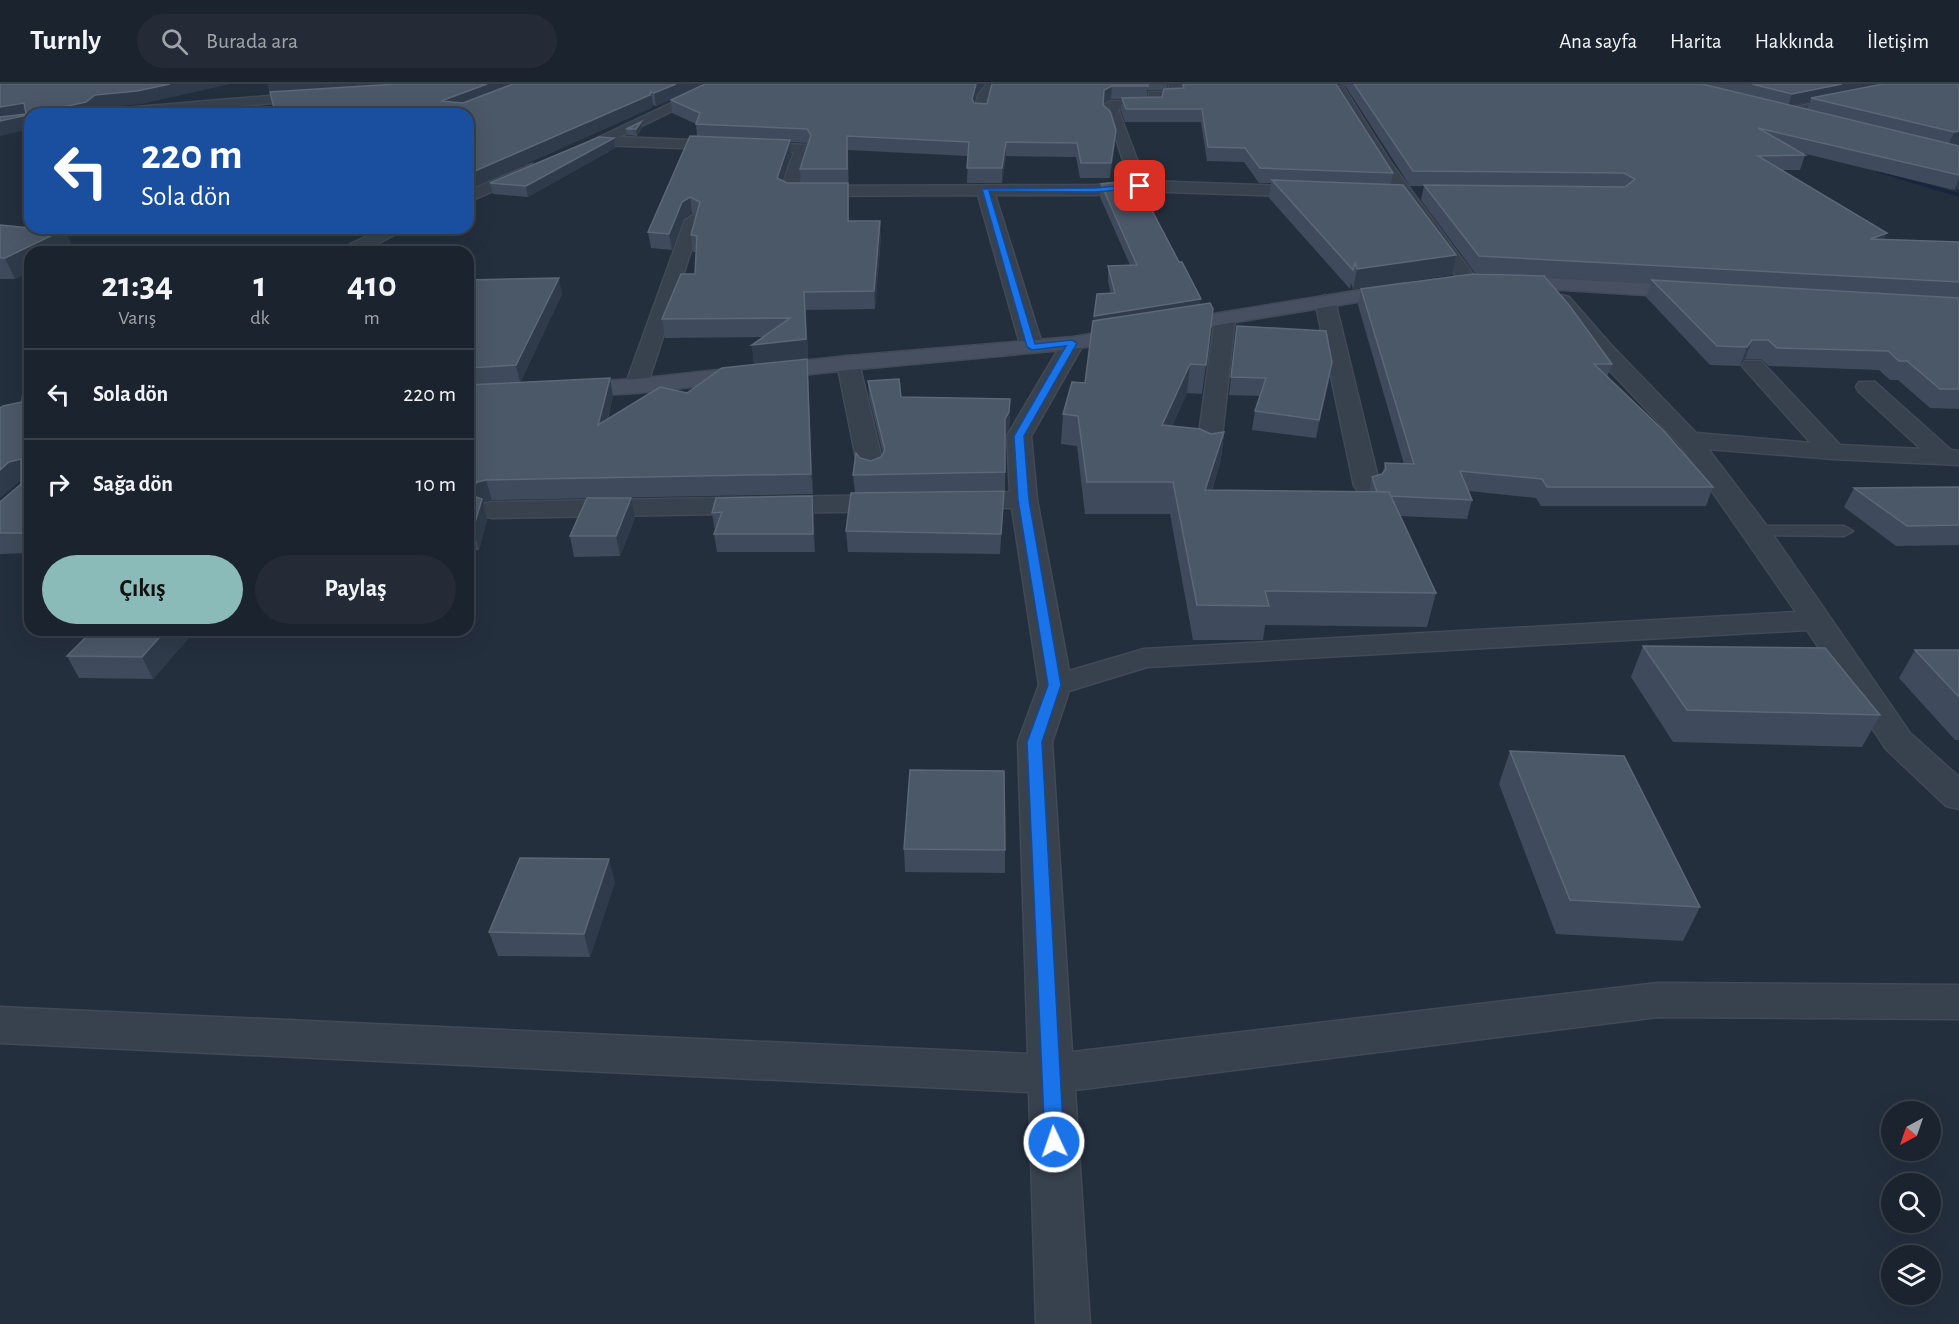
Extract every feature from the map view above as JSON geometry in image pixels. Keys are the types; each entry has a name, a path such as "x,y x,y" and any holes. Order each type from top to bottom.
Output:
{"street":[{"path":"722,84 593,143 803,148 788,191 1095,190 1140,186 1336,193"},
{"path":"981,112 984,95 994,84"},
{"path":"1140,186 1117,121 1112,118 1111,105 1155,105 1154,95 1176,96 1175,84"},
{"path":"1325,85 1340,91 1355,120 1405,194 1449,283"},
{"path":"124,108 204,91"},
{"path":"167,108 330,95"},
{"path":"1774,110 1813,119"},
{"path":"474,193 544,164"},
{"path":"985,189 1032,347"},
{"path":"1383,195 1426,193"},
{"path":"636,386 693,220"},
{"path":"360,246 386,234"},
{"path":"552,390 636,386 848,363 1072,343 1449,283 1546,283 1713,293"},
{"path":"1546,283 1603,350 1689,440 1756,531 1898,741 1959,797"},
{"path":"1325,301 1367,486"},
{"path":"1208,455 1225,318"},
{"path":"1063,1324 1035,742 1054,685 1024,500 1019,436 1072,343"},
{"path":"848,363 871,468"},
{"path":"1753,366 1833,452"},
{"path":"1868,387 1951,457"},
{"path":"1689,440 1833,452 1951,457"},
{"path":"492,510 1024,500"},
{"path":"1054,685 1144,658 1816,620"},
{"path":"0,1025 1051,1074 1658,1000 1959,1002"}],"lane":[{"path":"1774,110 1846,99"},
{"path":"1756,531 1844,531"}],"building":[{"path":"0,84 170,84 137,91 95,95 86,102 59,108 25,108 24,103 0,107"},
{"path":"396,84 487,84 441,101 463,103 513,84 676,84 654,93 651,92 650,95 474,171 474,108 274,108 270,92"},
{"path":"705,84 976,84 972,99 974,103 987,104 992,84 1148,84 1148,86 1112,86 1104,90 1103,105 1110,111 1116,130 1111,163 1081,163 1077,143 1006,142 1002,168 967,168 969,142 847,136 847,169 800,169 811,135 807,129 696,124 700,113 671,100"},
{"path":"1183,84 1336,84 1393,173 1260,168 1245,148 1208,147 1202,109 1126,109 1122,98 1162,97 1164,89 1184,88"},
{"path":"1354,84 1702,84 1959,146 1959,175 1758,128 1805,155 1758,156 1887,233 1870,239 1959,242 1959,282 1479,256 1424,185 1625,187 1635,179 1624,173 1413,171"},
{"path":"1752,84 1842,84 1792,94"},
{"path":"1883,84 1959,84 1959,131 1954,132 1811,98"},
{"path":"24,114 0,121 0,117"},
{"path":"641,122 636,129 626,129"},
{"path":"690,136 790,140 777,178 787,183 848,183 848,221 880,221 874,291 804,292 806,339 752,345 790,318 662,319 681,274 695,274 697,236 691,235 700,202 690,197 682,202 669,234 648,232"},
{"path":"599,137 614,138 526,186 490,183"},
{"path":"1136,180 1201,299 1094,316 1097,294 1115,293 1108,266 1137,265 1101,184"},
{"path":"1272,180 1403,185 1456,255 1357,269 1355,263 1353,270"},
{"path":"0,225 24,227 24,234 55,234 30,246 24,246 24,249 5,258 0,258"},
{"path":"1473,274 1544,276 1569,305 1612,364 1594,364 1664,431 1713,487 1547,487 1542,479 1460,471 1472,500 1390,496 1389,492 1377,492 1372,477 1382,474 1386,469 1385,463 1414,464 1361,289"},
{"path":"559,278 516,365 474,368 474,280"},
{"path":"1652,280 1959,298 1959,389 1940,389 1907,361 1899,361 1888,351 1777,348 1768,340 1752,340 1747,347 1717,346"},
{"path":"1210,303 1213,309 1206,365 1190,364 1162,425 1200,429 1211,434 1224,432 1205,490 1389,492 1436,593 1265,591 1269,606 1197,605 1173,482 1087,482 1078,416 1063,414 1072,382 1085,383 1093,321"},
{"path":"1237,326 1326,331 1332,362 1319,420 1255,411 1266,378 1231,377"},
{"path":"807,359 811,474 486,480 477,482 474,486 474,385 610,378 598,425 660,387 687,393 722,368"},
{"path":"899,379 901,397 1010,399 1009,412 1005,419 1005,472 853,475 856,453 860,458 871,461 881,457 885,450 868,381"},
{"path":"23,391 24,533 0,533 0,502 21,484 21,459 9,462 0,470 0,408 22,402"},
{"path":"1959,487 1959,525 1907,526 1854,488"},
{"path":"1004,491 1001,534 846,531 851,493"},
{"path":"474,493 476,497 482,499 474,526"},
{"path":"812,496 813,534 714,534 722,512 712,513 716,498"},
{"path":"587,498 631,498 616,536 570,536"},
{"path":"87,636 161,636 142,657 67,656"},
{"path":"1643,646 1825,648 1880,715 1687,710"},
{"path":"1915,650 1959,650 1959,697"},
{"path":"1510,751 1624,756 1700,907 1570,900"},
{"path":"910,770 1004,771 1005,850 904,849"},
{"path":"520,858 609,859 584,934 489,932"}],"waterway":[{"path":"1878,171 1959,195"}],"route":[{"path":"1054,1142 1035,742 1054,685 1024,500 1019,436 1072,343 1032,347 985,189 1095,190 1140,186"}]}
